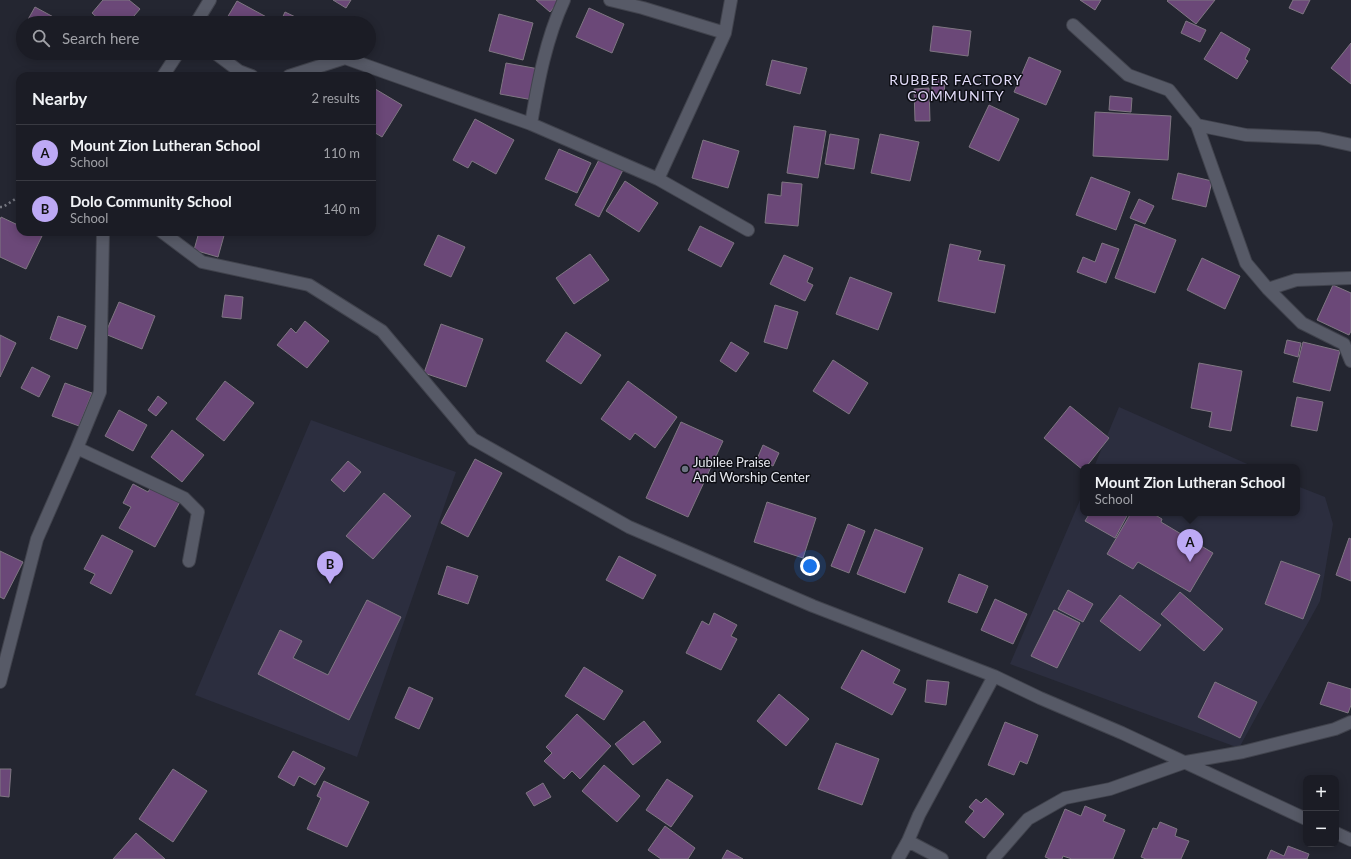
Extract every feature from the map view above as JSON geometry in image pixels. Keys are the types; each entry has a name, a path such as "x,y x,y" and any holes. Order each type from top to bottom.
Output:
{"street":[{"path":"200,16 210,0"},
{"path":"531,124 535,97 554,22 564,0"},
{"path":"610,0 643,8 724,33"},
{"path":"658,179 724,33 731,0"},
{"path":"1073,25 1128,75 1169,90 1197,125 1246,263 1268,289 1302,323 1344,344 1351,361"},
{"path":"166,72 173,60"},
{"path":"224,60 242,72"},
{"path":"301,72 339,60"},
{"path":"351,60 531,124 658,179 748,230"},
{"path":"1197,125 1246,135 1319,138 1351,145"},
{"path":"0,682 37,539 100,392 103,236"},
{"path":"167,236 202,262 309,285 382,331 472,439 629,527 812,606 994,676 1040,698 1186,762 1303,818"},
{"path":"1268,289 1296,280 1351,278"},
{"path":"77,448 184,498 198,512 189,561"},
{"path":"898,859 908,841 919,815 994,676"},
{"path":"994,859 1028,820 1064,798 1110,788 1186,762 1243,752 1335,729 1351,722"},
{"path":"1339,834 1351,840"},
{"path":"908,841 942,859"}],"path":[{"path":"0,207 3,207 16,199"}],"shaded area":[{"path":"1119,407 1247,464 1095,464"},
{"path":"311,420 456,472 357,757 195,695"},
{"path":"1300,487 1325,497 1333,524 1320,601 1239,748 1010,664 1080,500 1080,516 1300,516"}],"building":[{"path":"103,0 129,0 140,9 134,16 95,16 92,13"},
{"path":"333,0 351,0 346,8"},
{"path":"536,0 560,0 550,12"},
{"path":"1080,0 1101,0 1095,10"},
{"path":"1215,0 1196,24 1167,1"},
{"path":"1293,0 1310,0 1303,14 1289,8"},
{"path":"237,1 265,16 228,16"},
{"path":"35,7 52,16 30,16"},
{"path":"589,8 624,24 612,53 576,37"},
{"path":"285,12 293,16 283,16"},
{"path":"499,14 533,23 523,60 489,51"},
{"path":"1186,21 1206,30 1200,42 1181,33"},
{"path":"933,26 971,31 968,56 930,51"},
{"path":"1221,32 1250,49 1245,59 1248,61 1237,79 1204,59"},
{"path":"1351,43 1351,84 1331,68"},
{"path":"1029,57 1061,71 1046,105 1014,92"},
{"path":"772,60 807,68 800,94 766,85"},
{"path":"506,63 539,69 533,100 500,94"},
{"path":"932,78 945,79 944,97 932,96"},
{"path":"929,88 930,121 915,121 914,89"},
{"path":"376,89 402,105 382,137 376,133"},
{"path":"1110,96 1132,98 1131,112 1109,110"},
{"path":"989,105 1019,119 999,161 969,147"},
{"path":"1095,112 1171,116 1168,160 1093,156"},
{"path":"475,119 514,140 496,174 472,161 468,168 453,160"},
{"path":"794,126 826,131 818,178 787,173"},
{"path":"830,134 859,139 854,169 825,164"},
{"path":"880,134 919,142 910,181 871,173"},
{"path":"703,140 739,151 728,188 692,178"},
{"path":"559,149 591,163 577,193 545,179"},
{"path":"601,156 624,168 599,217 575,205"},
{"path":"1178,173 1212,181 1206,207 1172,199"},
{"path":"1091,177 1130,192 1116,230 1076,215"},
{"path":"625,181 658,203 639,232 606,211"},
{"path":"782,182 802,184 798,226 765,223 768,194 781,196"},
{"path":"1139,199 1154,206 1145,224 1130,218"},
{"path":"1,217 16,224 16,236 42,236 26,269 0,257"},
{"path":"1135,224 1176,240 1155,293 1115,278"},
{"path":"700,226 734,243 721,267 688,250"},
{"path":"438,235 465,247 451,277 424,265"},
{"path":"198,236 224,236 218,257 194,250"},
{"path":"1102,243 1119,249 1106,283 1077,272 1083,257 1095,262"},
{"path":"950,244 981,251 978,260 1005,265 995,313 938,301"},
{"path":"590,254 609,280 574,304 556,278"},
{"path":"784,255 813,268 807,282 813,285 805,301 770,284"},
{"path":"1202,258 1240,276 1225,309 1187,290"},
{"path":"850,277 892,293 878,330 836,314"},
{"path":"1333,285 1351,293 1351,331 1349,335 1317,320"},
{"path":"225,295 243,297 241,319 222,317"},
{"path":"119,302 155,316 142,349 105,334"},
{"path":"775,305 798,312 787,349 764,342"},
{"path":"58,316 86,326 77,349 50,339"},
{"path":"305,321 329,341 307,368 277,345 291,328 296,333"},
{"path":"441,324 483,339 466,387 424,373"},
{"path":"566,332 601,355 581,384 546,361"},
{"path":"0,335 16,343 0,377"},
{"path":"1287,340 1301,343 1298,357 1284,353"},
{"path":"731,342 749,353 736,372 720,361"},
{"path":"1303,342 1340,351 1330,391 1293,382"},
{"path":"833,360 868,383 849,414 813,391"},
{"path":"1199,363 1242,371 1231,431 1209,427 1212,412 1191,408"},
{"path":"32,367 50,376 39,397 21,388"},
{"path":"225,381 254,403 224,441 196,419"},
{"path":"628,381 677,417 655,448 635,433 630,440 601,419"},
{"path":"65,383 92,393 79,426 52,416"},
{"path":"158,396 167,403 156,416 148,410"},
{"path":"1297,397 1323,402 1317,431 1291,426"},
{"path":"1070,406 1109,438 1088,464 1080,464 1080,468 1044,438"},
{"path":"119,410 147,425 133,451 105,436"},
{"name":"Jubilee Praise And Worship Center","path":"681,422 723,441 688,517 646,498"},
{"path":"172,430 204,455 182,482 151,457"},
{"path":"763,445 779,453 773,466 757,459"},
{"path":"475,459 502,473 468,537 441,523"},
{"path":"348,461 361,472 344,492 331,480"},
{"path":"133,484 148,492 153,484 181,500 155,547 119,528 131,507 123,503"},
{"path":"384,493 411,516 373,559 346,536"},
{"path":"767,502 816,518 803,558 754,542"},
{"path":"1088,516 1127,516 1115,538 1085,521"},
{"path":"1129,516 1157,516 1162,519 1161,522 1213,553 1190,592 1138,562 1133,569 1107,554"},
{"path":"848,524 865,531 849,573 831,566"},
{"path":"875,529 923,548 905,593 857,574"},
{"path":"102,535 133,551 111,594 90,583 95,574 84,569"},
{"path":"1349,538 1351,539 1351,581 1336,575"},
{"path":"0,551 23,562 4,599 0,597"},
{"path":"619,556 656,575 643,599 606,580"},
{"path":"1281,561 1320,575 1303,619 1265,604"},
{"path":"447,566 478,576 468,604 438,594"},
{"path":"959,574 988,586 977,613 948,602"},
{"path":"1068,590 1093,604 1083,622 1058,609"},
{"path":"1180,592 1223,629 1204,651 1161,614"},
{"path":"1120,595 1161,625 1140,651 1100,621"},
{"path":"995,599 1027,614 1013,644 981,630"},
{"path":"367,600 401,617 349,720 258,674 280,630 302,641 293,658 328,675"},
{"path":"1054,610 1080,623 1057,668 1031,656"},
{"path":"714,613 737,625 731,636 737,639 721,670 686,653 702,621 709,625"},
{"path":"862,650 900,670 893,683 906,689 892,715 841,688"},
{"path":"584,667 623,691 604,720 565,696"},
{"path":"927,680 949,682 946,705 925,702"},
{"path":"1215,682 1257,702 1240,738 1198,717"},
{"path":"1328,682 1351,689 1351,705 1348,713 1320,704"},
{"path":"409,687 433,698 419,729 395,718"},
{"path":"779,694 809,719 786,746 757,721"},
{"path":"577,714 611,746 580,779 572,771 564,779 544,761 552,753 546,747"},
{"path":"644,721 661,742 633,765 615,744"},
{"path":"1005,722 1038,735 1027,764 1020,761 1014,775 988,765"},
{"path":"836,743 879,759 862,805 818,789"},
{"path":"293,751 325,768 315,785 299,776 294,786 278,777"},
{"path":"604,765 640,796 617,822 582,791"},
{"path":"0,769 11,769 9,797 0,796"},
{"path":"173,769 207,791 173,842 139,819"},
{"path":"667,779 693,796 671,827 646,810"},
{"path":"324,781 369,802 347,847 307,829 321,798 317,796"},
{"path":"543,783 551,797 534,806 526,793"},
{"path":"986,798 1004,814 984,838 965,822 974,811 969,807 976,799 981,803"},
{"path":"1085,806 1106,815 1103,821 1125,830 1113,859 1072,859 1063,856 1062,859 1050,859 1045,857 1065,809 1081,816"},
{"path":"1160,822 1177,829 1175,836 1189,841 1181,859 1146,859 1141,857 1153,828 1157,829"},
{"path":"665,826 695,848 688,859 661,859 648,850"},
{"path":"136,833 165,859 113,859"},
{"path":"1288,846 1309,854 1307,859 1267,859 1271,850 1284,856"},
{"path":"727,850 743,859 722,859"}],"place":[{"name":"Jubilee Praise And Worship Center","path":"685,469"},
{"name":"Mount Zion Lutheran School","path":"1190,562"},
{"name":"Dolo Community School","path":"330,584"}],"district":[{"name":"RUBBER FACTORY COMMUNITY","path":"956,88"}]}
